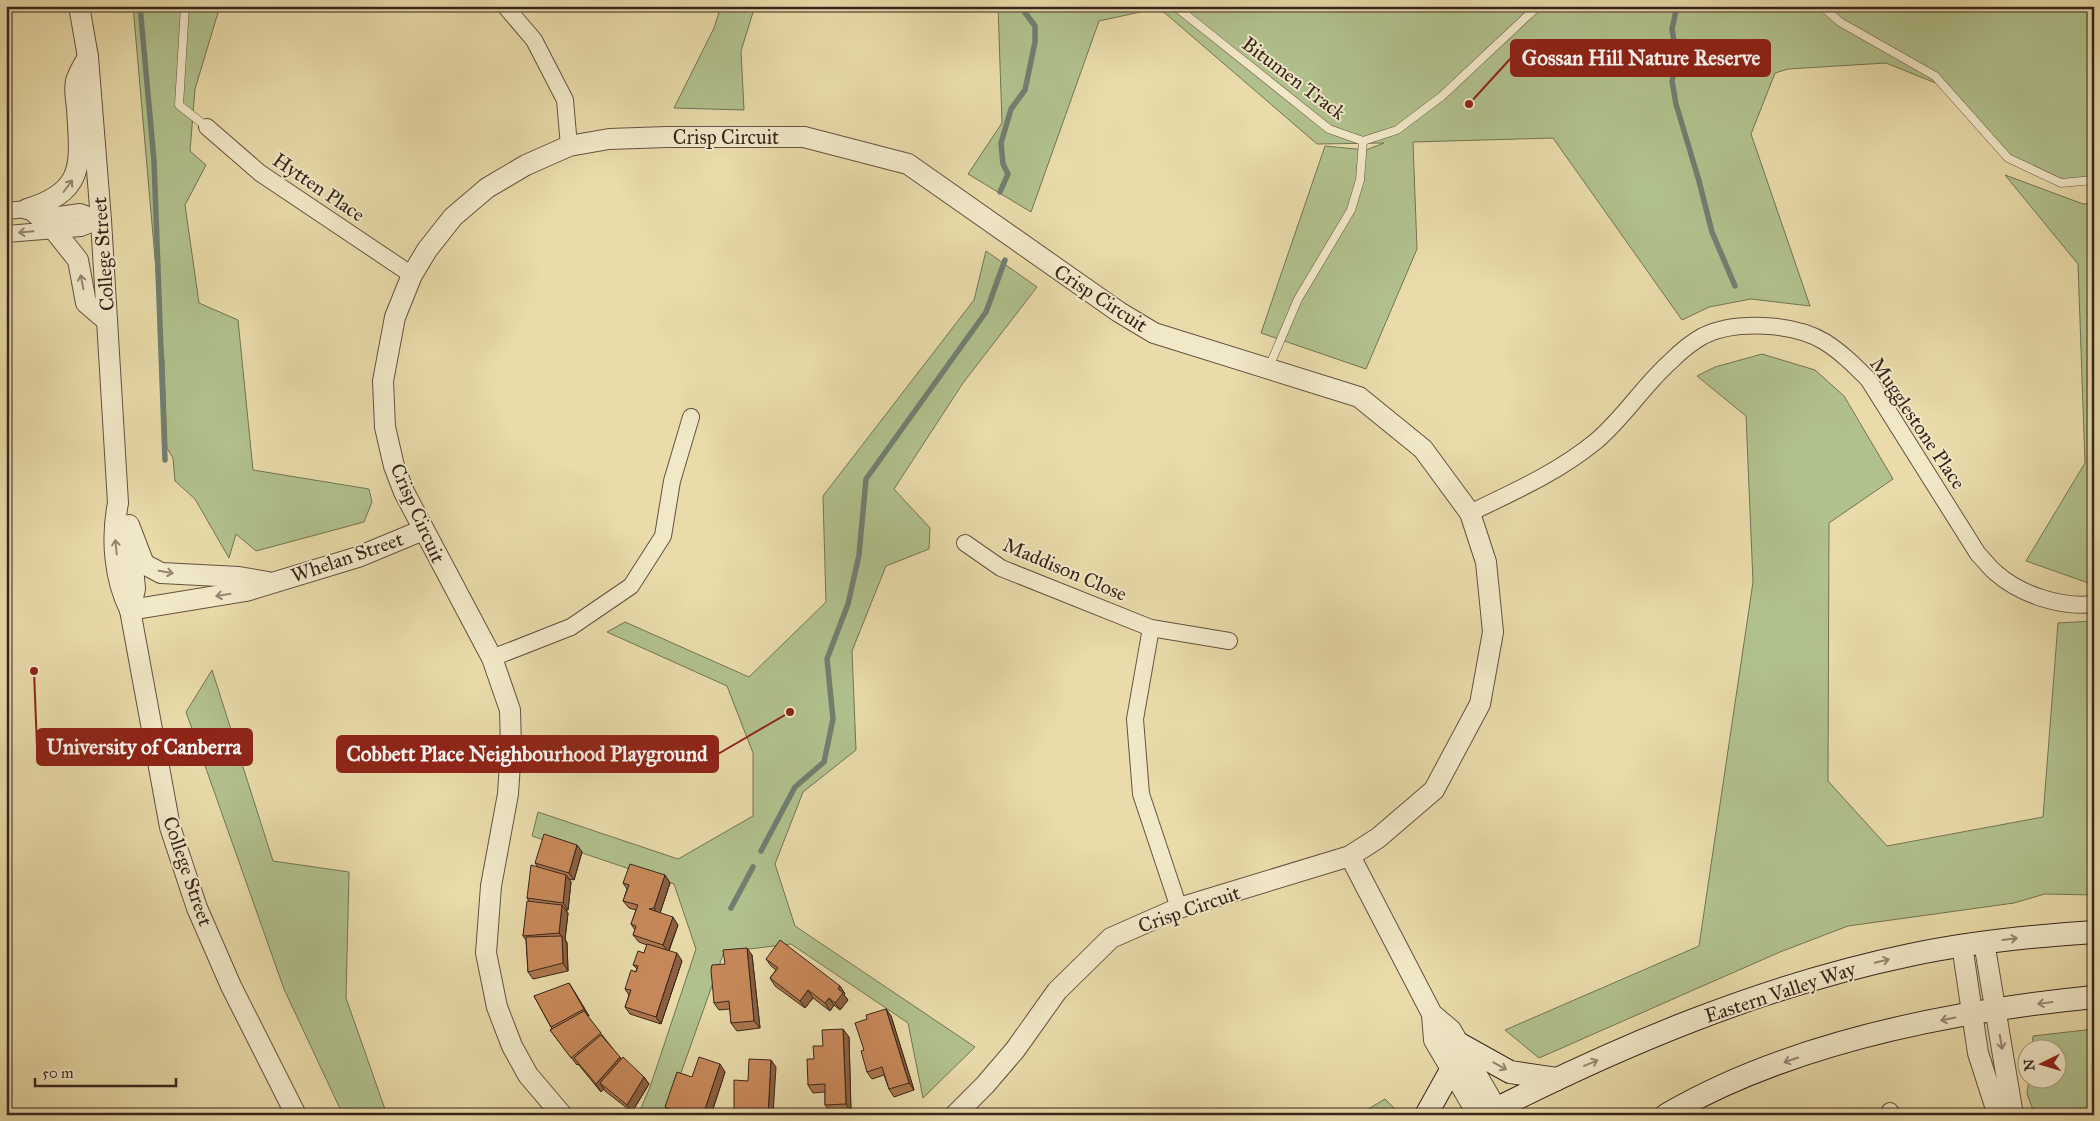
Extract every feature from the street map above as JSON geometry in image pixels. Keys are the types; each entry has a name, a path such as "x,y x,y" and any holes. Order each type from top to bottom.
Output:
{"main road":[{"name":"Eastern Valley Way","path":"1490,1113 1557,1079 1669,1029 1750,999 1846,970 1973,944 2094,932"},
{"path":"1666,1115 1725,1085 1821,1050 1918,1025 1995,1009 2094,998"},
{"path":"1458,1043 1510,1072 1557,1079"},
{"path":"1426,1115 1451,1070"}],"street":[{"name":"College Street","path":"79,6 88,57 101,220 118,502 114,526 120,590 130,610 170,827 205,926 232,986 296,1115"},
{"path":"506,6 534,40 565,100 569,146"},
{"path":"6,211 27,209 48,203 64,191 76,174 79,152 75,82 88,57"},
{"name":"Hytten Place","path":"207,128 260,173 412,275"},
{"name":"Crisp Circuit","path":"562,1115 528,1076 512,1046 497,1008 486,953 491,886 508,794 511,748 510,710 492,658 423,530 401,484 385,427 383,381 395,317 412,275 427,250 453,218 487,188 526,165 569,146 609,139 667,137 804,137 908,164 1119,312 1154,333 1360,397 1423,449 1470,513 1486,562 1493,632 1480,704 1434,790 1378,838 1350,856 1179,908 1111,938 1057,991 1014,1050 955,1115"},
{"path":"27,209 38,218 80,212 101,220"},
{"path":"6,234 81,228 101,220"},
{"path":"54,230 78,260 86,303 107,321"},
{"name":"Mugglestone Place","path":"1470,513 1548,475 1595,441 1670,361 1702,337 1716,332 1763,324 1792,330 1823,340 1845,356 1868,379 1978,554 1997,574 2023,590 2043,598 2076,606 2094,604"},
{"path":"492,658 571,627 631,586 663,536 672,481 691,417"},
{"name":"College Street","path":"118,502 128,524 135,589 130,610"},
{"name":"Whelan Street","path":"128,524 144,564 161,573 239,577 270,582"},
{"name":"Whelan Street","path":"130,610 246,591 270,582 358,557 423,530"},
{"name":"Maddison Close","path":"964,543 1001,568 1151,628 1229,641"},
{"path":"1151,628 1135,719 1141,794 1179,908"},
{"path":"1350,856 1432,1014 1451,1030 1490,1113"},
{"path":"1973,944 1995,1009 2013,1115"},
{"path":"1973,944 1971,1014 1978,1053 1998,1115"},
{"path":"1432,1014 1434,1040 1451,1070 1490,1113"}],"lane":[{"path":"185,6 179,105 207,128"},
{"name":"Bitumen Track","path":"1175,6 1329,129 1363,141"},
{"path":"1269,369 1298,299 1351,210 1360,180 1363,141 1398,130 1442,96 1538,6"},
{"path":"1822,6 1840,22 1934,76 2008,158 2061,183 2094,180"}],"green space":[{"path":"133,6 220,6 195,89 190,151 206,165 185,205 199,303 238,320 253,470 369,489 372,502 364,522 256,551 236,534 229,558 195,499 175,481 173,458 167,448 164,361"},
{"path":"721,6 755,6 741,51 744,110 674,108 714,28"},
{"path":"998,6 2094,6 2094,180 2061,183 2008,158 1943,86 1886,63 1788,69 1775,73 1751,134 1810,306 1751,299 1709,307 1682,320 1553,138 1413,142 1417,249 1366,369 1261,333 1325,146 1366,150 1384,143 1317,144 1165,13 1154,9 1099,21 1031,212 968,174 1002,123"},
{"path":"2005,175 2083,204 2094,203 2094,585 2026,561 2085,463 2078,264"},
{"path":"986,251 1037,287 963,383 894,489 930,528 929,549 886,566 852,651 856,750 803,792 775,864 795,926 975,1047 923,1098 908,1023 791,944 724,952 666,1115 638,1115 650,1087 696,949 674,884 532,836 538,812 678,859 753,816 753,753 727,686 607,632 625,622 749,677 826,602 823,496 974,300"},
{"path":"1762,354 1815,370 1844,396 1893,479 1829,523 1828,781 1887,846 2043,817 2058,623 2094,621 2094,895 2045,894 2014,903 1848,926 1780,952 1539,1058 1505,1030 1699,946 1753,582 1746,416 1697,376 1715,367"},
{"path":"212,670 273,861 349,872 346,998 387,1115 343,1115 284,989 186,712"},
{"path":"2094,1029 2094,1115 2035,1115 2027,1094 2028,1088 2068,1088 2068,1038 2033,1038 2033,1036"},
{"path":"1385,1099 1397,1111 1395,1115 1358,1115"}],"building":[{"path":"544,834 577,845 569,873 535,863"},
{"path":"630,864 665,875 654,908 649,909 673,917 663,945 633,935 636,926 631,924 638,905 623,901 629,885 623,883"},
{"path":"531,865 566,875 563,903 527,898"},
{"path":"527,901 562,905 559,933 523,936"},
{"path":"562,936 563,963 528,972 526,937"},
{"path":"780,940 840,986 838,989 843,993 835,1003 829,998 825,1003 808,990 800,1001 770,978 778,968 766,959"},
{"path":"647,944 677,953 656,1017 625,1007 631,990 625,989 631,970 636,972 638,966 633,965 638,951 644,953"},
{"path":"747,948 754,1021 731,1023 729,1001 714,1003 712,965 725,964 723,950"},
{"path":"569,983 584,1009 551,1027 534,996"},
{"path":"886,1009 909,1083 889,1089 882,1067 867,1072 861,1051 864,1050 855,1023 867,1019 866,1015"},
{"path":"584,1011 601,1033 571,1058 550,1030"},
{"path":"843,1029 846,1104 825,1105 825,1084 808,1085 807,1059 814,1059 813,1046 823,1046 822,1030"},
{"path":"601,1035 620,1057 596,1084 574,1058"},
{"path":"623,1057 644,1077 627,1105 600,1083"},
{"path":"699,1057 720,1064 703,1115 681,1115 681,1113 665,1107 677,1072 692,1077"},
{"path":"749,1059 771,1060 768,1115 734,1115 734,1080 748,1081"}],"waterway":[{"path":"140,6 154,161 165,460"},
{"path":"1000,192 1008,174 1003,164 1001,143 1011,109 1025,90 1035,42 1035,26 1023,10 1024,6"},
{"path":"1677,6 1672,29 1677,59 1672,81 1676,104 1712,232 1735,286"},
{"path":"761,851 795,787 824,762 833,719 827,659 848,604 859,555 866,479 986,312 1005,260"},
{"path":"731,908 753,867"}],"place":[{"name":"Gossan Hill Nature Reserve","path":"1469,104"},
{"name":"University of Canberra","path":"34,671"},
{"name":"Cobbett Place Neighbourhood Playground","path":"790,712"}]}
